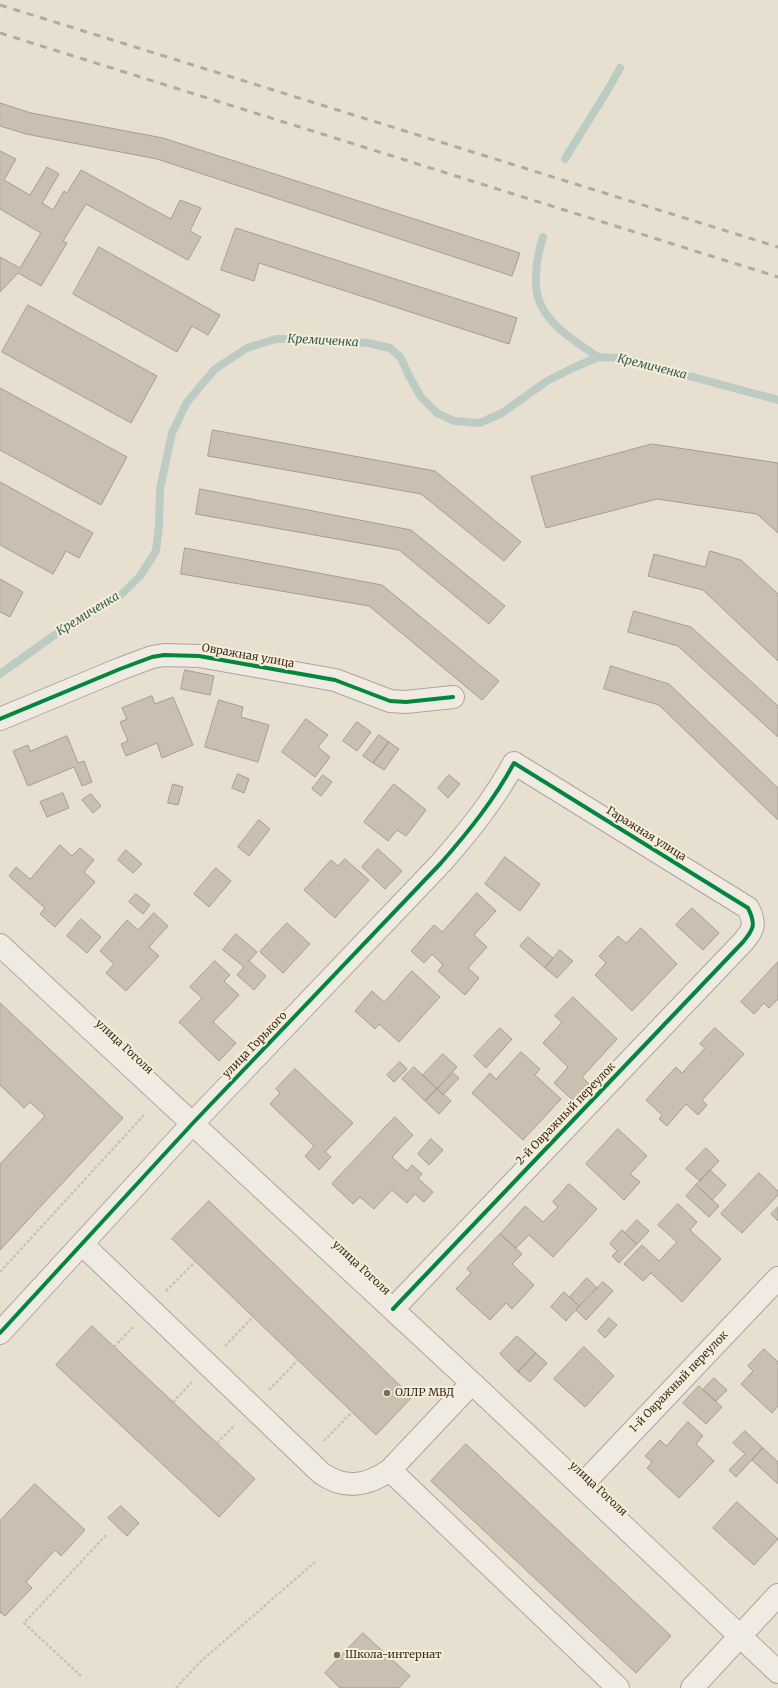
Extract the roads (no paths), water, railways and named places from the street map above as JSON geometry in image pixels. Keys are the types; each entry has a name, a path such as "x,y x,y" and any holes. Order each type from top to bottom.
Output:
{"street":[{"name":"Овражная улица","path":"0,719 120,669 152,657 164,655 199,656 335,680 390,701 406,702 453,697"},
{"name":"Гаражная улица","path":"514,763 748,908 753,919 752,931"},
{"name":"улица Горького","path":"2,1327 82,1244 193,1123 466,835 489,804 514,763"},
{"name":"2-й Овражный переулок","path":"393,1309 752,931"},
{"name":"улица Гоголя","path":"0,945 393,1309 778,1672"},
{"path":"82,1244 307,1459 331,1480 342,1484 353,1485 380,1478 390,1470 472,1383"},
{"name":"1-й Овражный переулок","path":"581,1486 778,1278"},
{"path":"390,1470 618,1688"},
{"path":"692,1688 778,1595"}],"waterway":[{"path":"565,159 620,68"},
{"path":"543,237 536,270 536,287 540,303 550,320 557,327 598,357"},
{"name":"Кремиченка","path":"0,674 70,624 121,595 140,576 156,551 159,526 160,489 172,433 187,402 215,369 247,348 276,339 309,339 368,343 390,348 401,358 421,397 437,413 454,421 480,423 502,413 547,381 598,357 622,358 778,400"}],"railway":[{"path":"0,5 778,247"},
{"path":"0,33 778,277"}],"place":[{"name":"ОЛЛР МВД","path":"387,1393"},
{"name":"Школа-интернат","path":"337,1655"}]}
